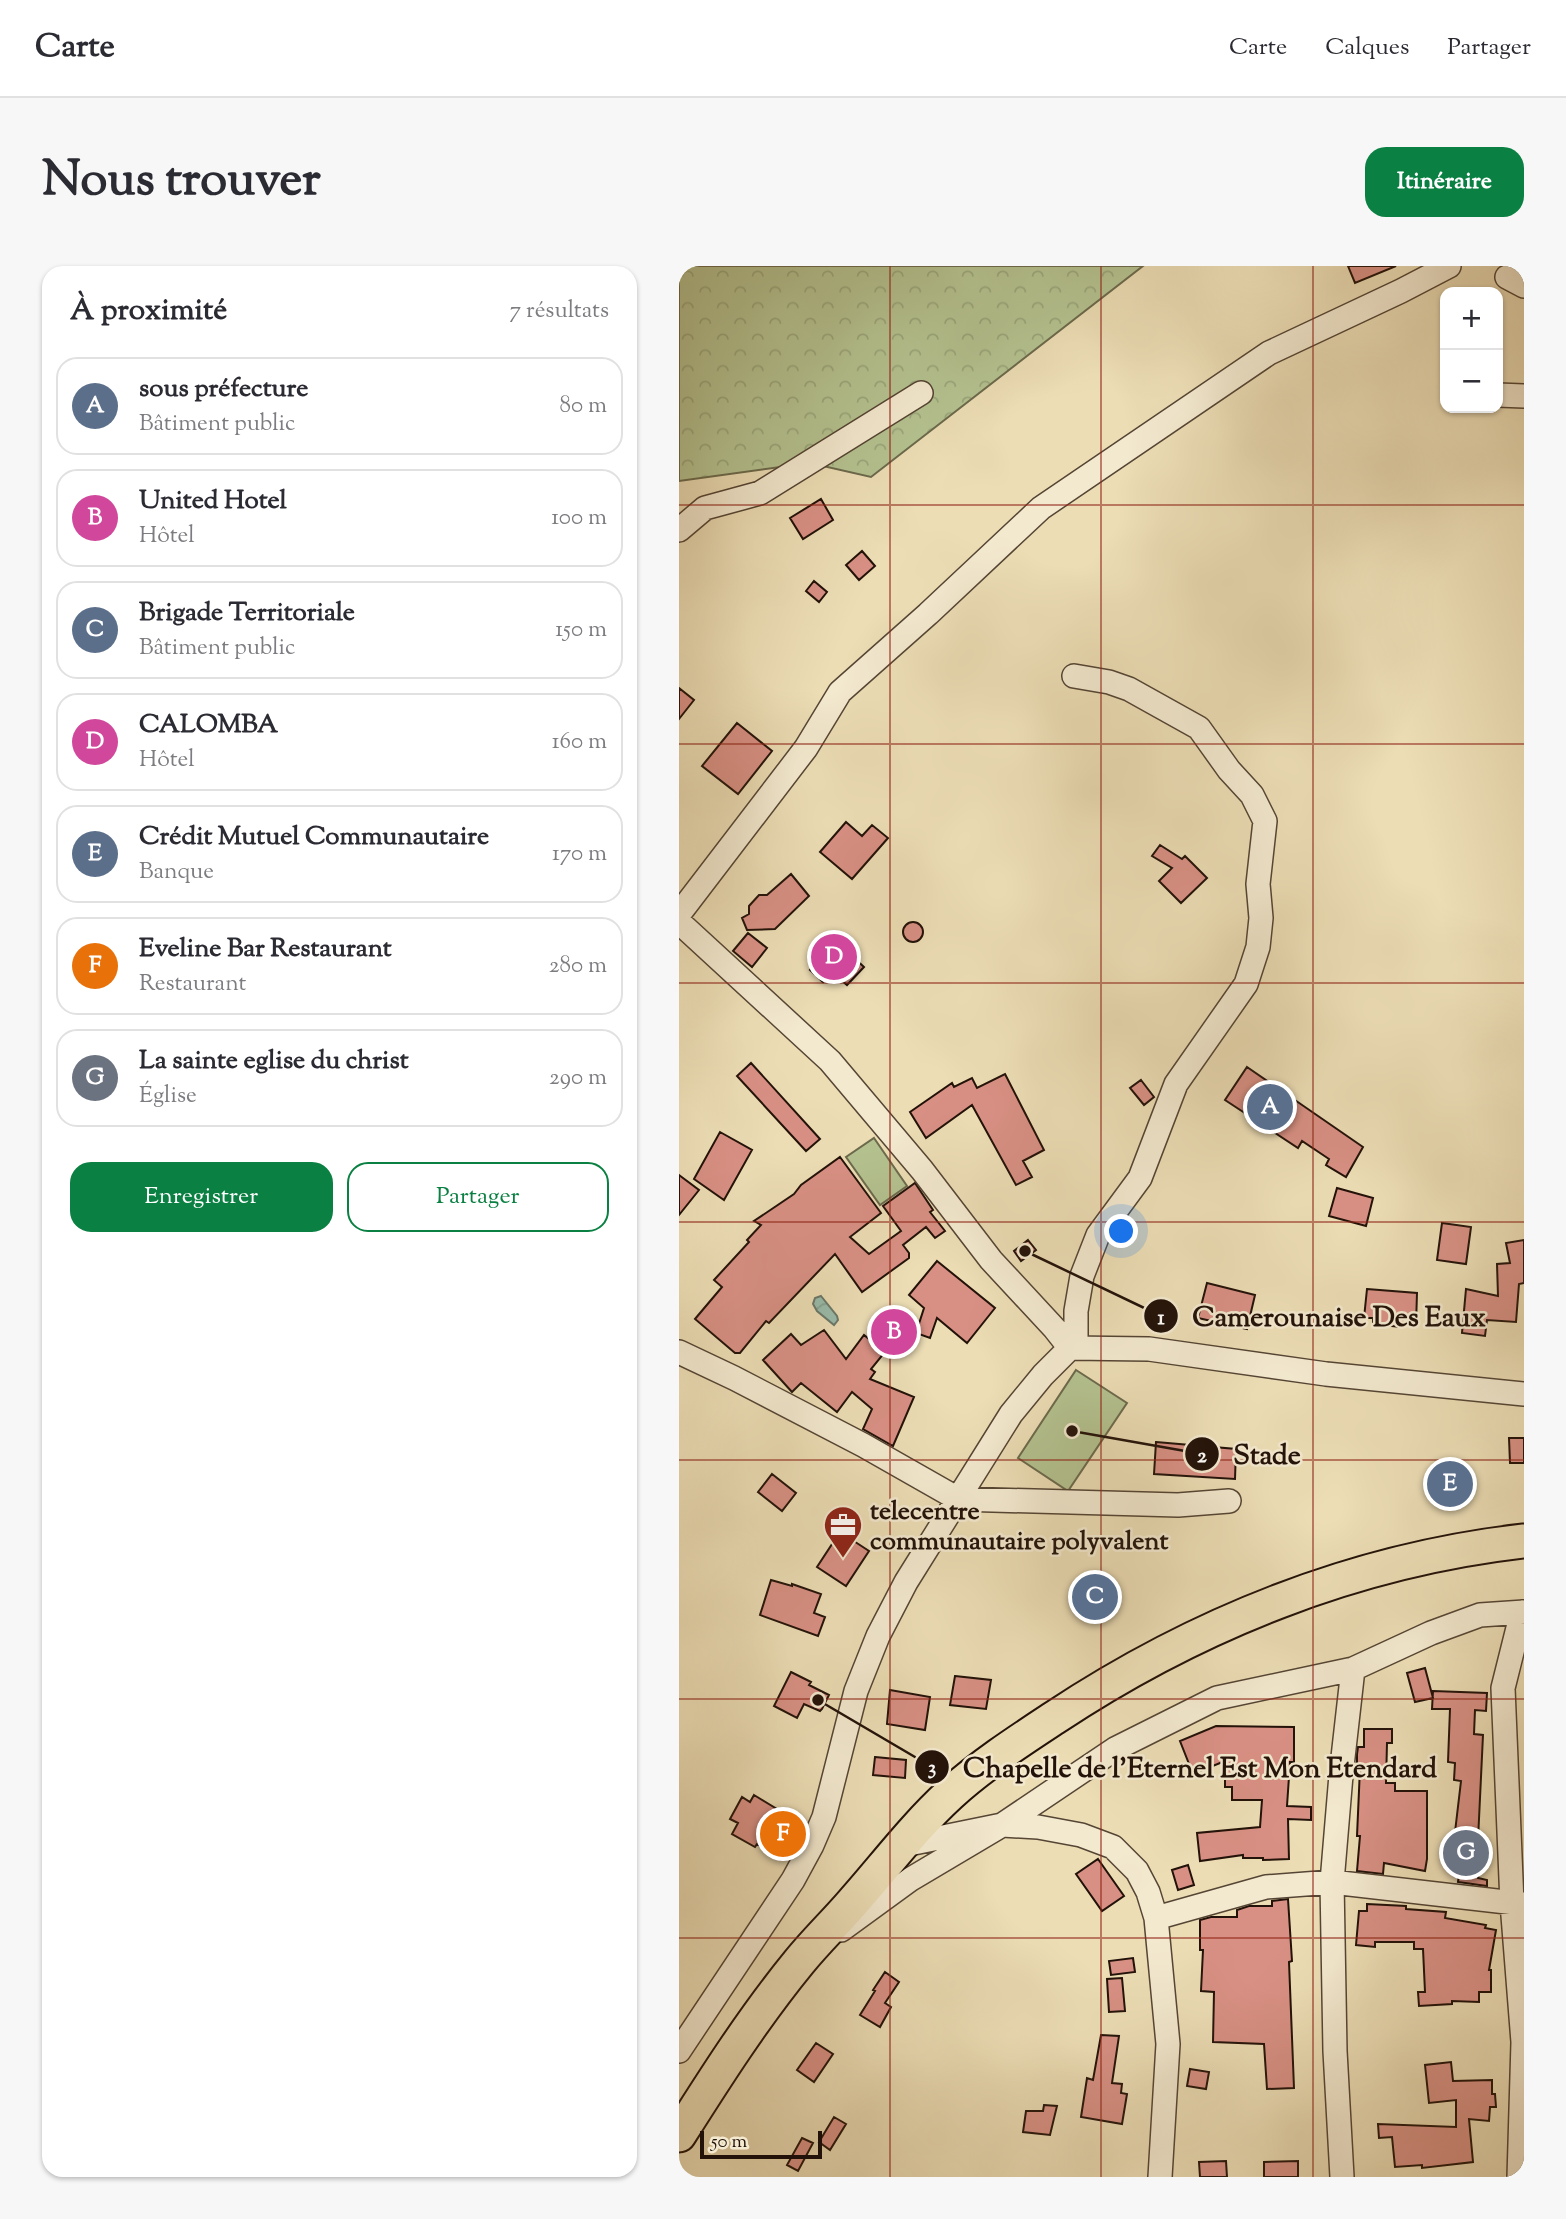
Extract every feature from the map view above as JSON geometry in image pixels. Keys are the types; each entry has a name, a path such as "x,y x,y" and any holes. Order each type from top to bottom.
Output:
{"highway":[{"path":"679,2135 733,2048 799,1961 854,1902 899,1846 951,1793 1014,1744 1095,1690 1176,1646 1298,1593 1413,1560 1481,1546 1524,1541"}],"street":[{"path":"679,914 806,748 840,692 1041,508 1269,353 1449,266"},
{"path":"679,530 705,508 759,493 921,393"},
{"path":"1503,395 1524,396"},
{"path":"679,2050 793,1880 812,1845 824,1816 856,1691 878,1636 906,1582 1011,1414 1043,1375 1073,1347 1081,1276 1098,1235 1140,1178 1176,1084 1246,984 1258,947 1261,918 1258,884 1265,821 1252,795 1229,770 1199,728 1129,689 1109,682 1074,676"},
{"path":"679,922 830,1061 913,1160 991,1260 1073,1347 1149,1349 1326,1374 1524,1394"},
{"path":"679,1352 863,1445 958,1499 1178,1505 1229,1501"},
{"path":"799,1961 911,1879 1002,1825 1115,1749 1217,1698 1353,1669 1431,1633 1480,1615 1523,1612 1503,1688 1518,1903 1523,2042 1519,2177"},
{"path":"1342,2177 1335,2051 1332,1882 1353,1669"},
{"path":"899,1846 1002,1825 1038,1827 1081,1835 1113,1847 1136,1871 1148,1892 1156,1917 1168,2044 1160,2177"},
{"path":"1156,1917 1265,1887 1332,1882 1518,1903"}],"green space":[{"path":"679,266 1143,266 871,477 810,463 679,481"},
{"path":"874,1138 907,1186 880,1205 846,1157"},
{"path":"1076,1370 1127,1403 1068,1491 1018,1458"}],"water":[{"path":"821,1296 837,1316 838,1320 834,1325 817,1311 813,1304 815,1298"}],"building":[{"path":"1348,266 1396,266 1355,283"},
{"path":"821,499 833,520 803,539 790,518"},
{"path":"862,551 875,566 859,580 846,565"},
{"path":"814,581 827,592 819,602 806,591"},
{"path":"679,688 694,700 679,719"},
{"path":"737,723 772,751 738,794 702,766"},
{"path":"846,822 862,836 872,825 888,838 852,879 820,852"},
{"path":"1160,845 1182,859 1185,856 1207,878 1181,903 1159,881 1172,868 1152,856"},
{"path":"791,874 809,896 775,929 747,930 742,918 749,914 749,906 759,895 767,895"},
{"path":"913,922 920,925 923,932 920,939 913,942 906,939 903,932 906,925"},
{"path":"748,933 767,948 752,967 733,951"},
{"path":"829,934 864,967 847,985 832,972 823,982 810,970 818,961 811,954"},
{"path":"751,1063 820,1139 806,1151 737,1076"},
{"path":"1247,1067 1363,1147 1346,1177 1326,1165 1329,1159 1302,1141 1298,1148 1225,1100"},
{"path":"1005,1074 1044,1150 1023,1161 1032,1177 1016,1185 972,1105 926,1138 910,1112 952,1083 954,1087 972,1078 977,1088"},
{"path":"1141,1080 1154,1097 1144,1105 1130,1088"},
{"path":"720,1132 752,1150 724,1200 694,1179"},
{"path":"840,1157 881,1213 850,1237 869,1254 901,1231 883,1206 915,1183 933,1210 930,1212 945,1231 935,1238 926,1227 903,1245 909,1258 862,1292 835,1254 769,1323 766,1321 740,1353 735,1353 695,1319 722,1287 714,1280 761,1225 754,1221 794,1194 801,1185"},
{"path":"679,1175 699,1190 679,1215"},
{"path":"1337,1188 1373,1198 1366,1226 1329,1216"},
{"path":"1442,1223 1471,1227 1466,1264 1437,1260"},
{"path":"1028,1240 1036,1250 1021,1261 1014,1251"},
{"path":"1524,1240 1524,1283 1519,1284 1516,1322 1487,1320 1485,1336 1462,1333 1466,1289 1498,1296 1497,1264 1510,1263 1506,1243"},
{"path":"937,1261 995,1308 967,1343 937,1318 930,1338 916,1333 924,1308 909,1295"},
{"path":"1207,1283 1255,1295 1247,1329 1198,1318"},
{"path":"1367,1289 1417,1293 1416,1325 1400,1324 1400,1327 1373,1324 1373,1318 1364,1318"},
{"path":"824,1330 846,1359 864,1335 885,1352 871,1369 875,1372 870,1379 914,1397 893,1446 863,1429 872,1409 852,1392 837,1412 801,1383 792,1392 763,1360 791,1334 801,1345"},
{"path":"1509,1438 1524,1438 1524,1463 1510,1463"},
{"path":"1156,1442 1236,1449 1235,1479 1154,1474"},
{"path":"1451,1470 1452,1475 1463,1474 1465,1492 1439,1497 1434,1474"},
{"path":"772,1474 796,1493 782,1511 758,1492"},
{"name":"telecentre communautaire polyvalent","path":"840,1532 869,1551 846,1586 817,1567"},
{"path":"771,1580 821,1594 814,1613 825,1617 818,1636 760,1615"},
{"path":"1103,1583 1110,1601 1088,1611 1080,1593"},
{"path":"1425,1668 1433,1698 1415,1702 1407,1673"},
{"path":"791,1672 829,1695 820,1711 804,1704 797,1718 774,1706"},
{"path":"955,1676 991,1680 986,1709 950,1705"},
{"path":"890,1690 930,1697 925,1730 887,1724"},
{"path":"1433,1691 1487,1693 1486,1711 1475,1710 1474,1734 1483,1735 1478,1840 1482,1840 1478,1878 1487,1880 1487,1886 1458,1882 1460,1867 1451,1866 1461,1781 1454,1780 1455,1763 1448,1762 1450,1709 1432,1709"},
{"path":"1216,1726 1294,1727 1294,1762 1290,1762 1287,1806 1311,1807 1311,1820 1288,1819 1289,1859 1263,1860 1243,1858 1243,1855 1200,1861 1197,1833 1260,1827 1262,1800 1232,1800 1232,1787 1225,1787 1225,1761 1193,1774 1180,1741"},
{"path":"1364,1729 1392,1729 1392,1743 1387,1743 1386,1783 1395,1783 1395,1791 1427,1791 1425,1871 1384,1863 1383,1874 1357,1871 1360,1768 1357,1768 1357,1754 1358,1747 1364,1747"},
{"path":"875,1757 906,1760 905,1778 873,1775"},
{"path":"754,1795 805,1826 790,1854 785,1851 782,1855 778,1852 776,1855 732,1834 738,1823 730,1819 742,1797 750,1802"},
{"path":"1098,1859 1124,1896 1102,1911 1076,1874"},
{"path":"1188,1865 1194,1885 1178,1890 1172,1870"},
{"path":"1288,1899 1294,2088 1267,2089 1264,2044 1213,2042 1214,1992 1201,1991 1203,1950 1200,1950 1200,1920 1211,1917 1237,1917 1237,1910 1249,1906 1272,1906 1272,1901"},
{"path":"1367,1904 1446,1912 1445,1918 1486,1925 1485,1928 1496,1930 1489,1970 1491,1992 1479,1992 1479,2002 1452,2001 1452,2004 1419,2006 1418,1992 1425,1992 1423,1949 1414,1949 1414,1942 1375,1942 1375,1947 1356,1945 1359,1911 1367,1911"},
{"path":"1133,1958 1135,1972 1111,1975 1109,1961"},
{"path":"885,1972 899,1982 885,2003 891,2007 880,2027 860,2015"},
{"path":"1122,1978 1125,2011 1109,2012 1107,1979"},
{"path":"1101,2035 1119,2036 1112,2083 1122,2084 1121,2093 1127,2094 1122,2124 1081,2117 1087,2078 1093,2080"},
{"path":"816,2043 833,2054 814,2082 797,2070"},
{"path":"1451,2062 1453,2081 1492,2080 1496,2107 1490,2107 1489,2121 1469,2119 1473,2162 1422,2168 1422,2165 1395,2167 1392,2137 1379,2138 1378,2124 1456,2127 1456,2100 1429,2103 1425,2065"},
{"path":"1190,2069 1209,2072 1206,2089 1187,2086"},
{"path":"1044,2105 1057,2106 1050,2135 1023,2132 1026,2111 1043,2111"},
{"path":"834,2117 846,2124 830,2150 819,2142"},
{"path":"802,2138 813,2143 798,2171 787,2165"},
{"path":"1226,2161 1227,2177 1200,2177 1199,2162"},
{"path":"1298,2161 1298,2177 1264,2177 1264,2162"}],"place":[{"name":"CALOMBA","path":"834,957"},
{"name":"sous préfecture","path":"1270,1107"},
{"name":"Camerounaise Des Eaux","path":"1025,1251"},
{"name":"United Hotel","path":"894,1332"},
{"name":"Stade","path":"1072,1431"},
{"name":"Crédit Mutuel Communautaire","path":"1450,1484"},
{"name":"telecentre communautaire polyvalent","path":"843,1559"},
{"name":"Brigade Territoriale","path":"1095,1597"},
{"name":"Chapelle de l'Eternel Est Mon Etendard","path":"818,1700"},
{"name":"Eveline Bar Restaurant","path":"783,1834"},
{"name":"La sainte eglise du christ","path":"1466,1853"}]}
